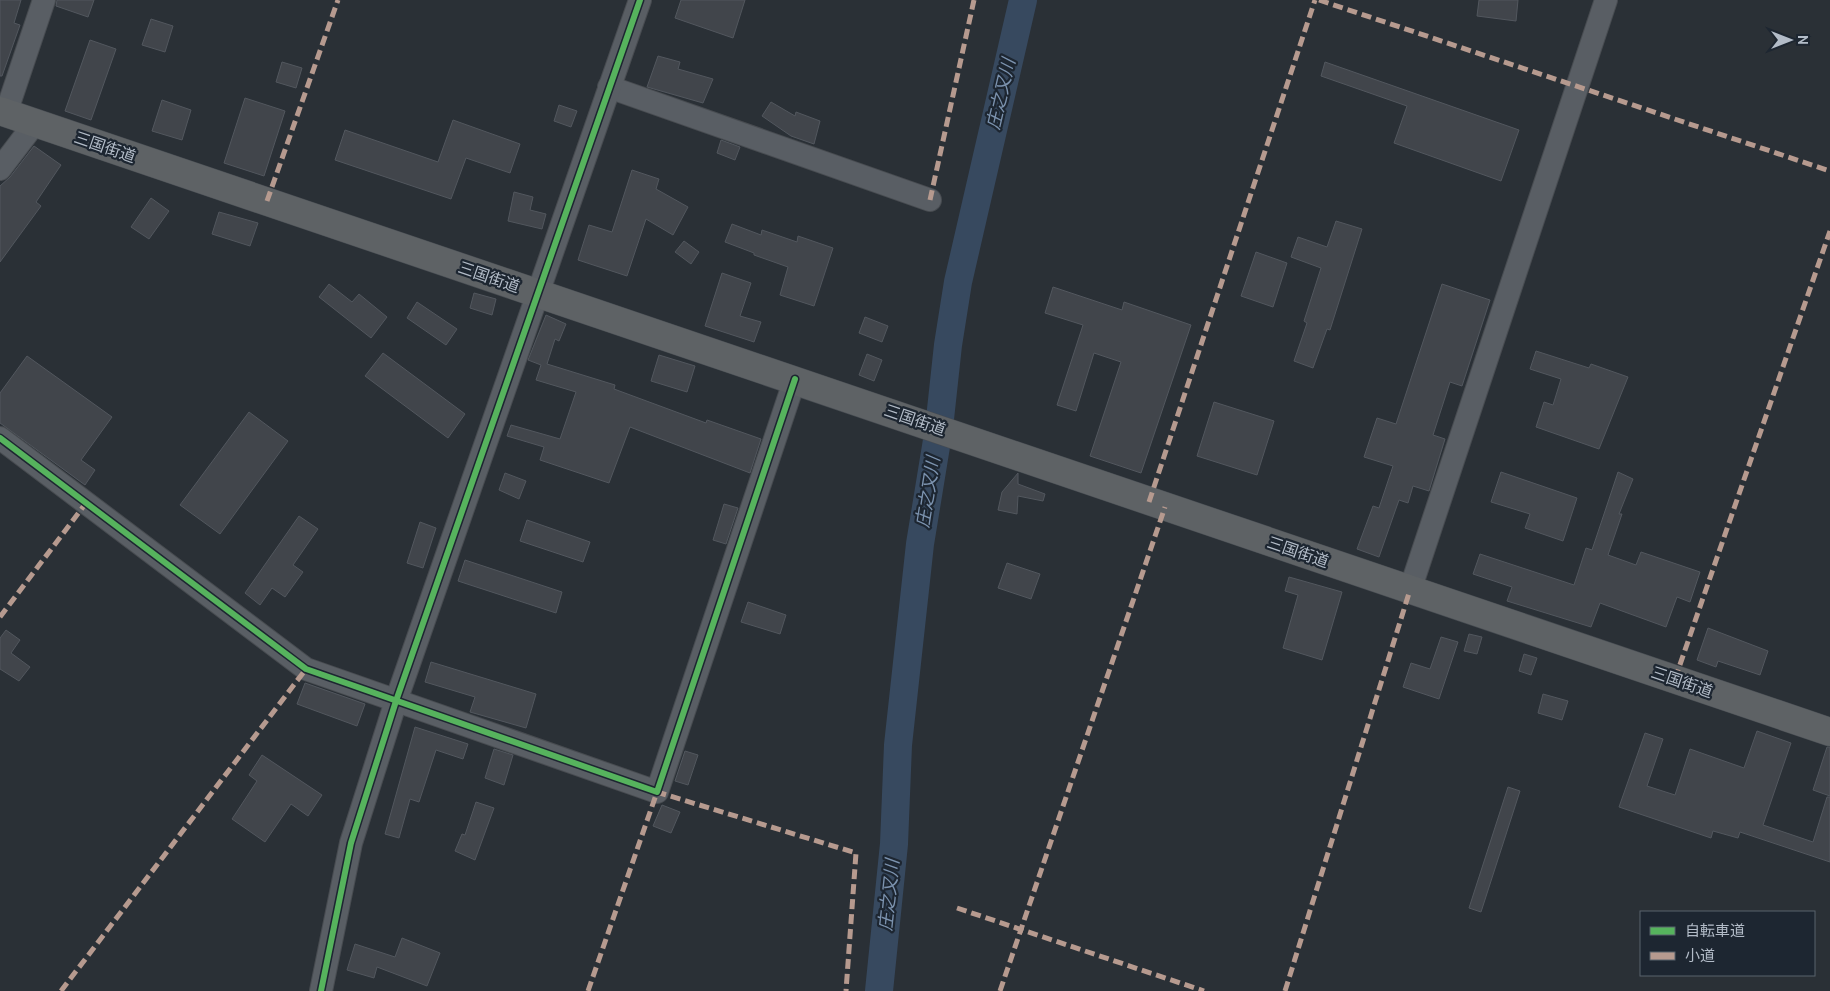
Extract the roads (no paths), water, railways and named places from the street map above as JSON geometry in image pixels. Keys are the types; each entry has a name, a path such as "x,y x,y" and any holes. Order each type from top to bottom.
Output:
{"highway":[{"name":"三国街道","path":"3,112 1830,732"}],"street":[{"path":"3,112 44,0"},
{"path":"321,991 352,843 396,701 640,0"},
{"path":"1410,590 1606,0"},
{"path":"609,87 930,200"},
{"path":"0,169 35,123"},
{"path":"0,438 306,669 657,792 794,379"}],"waterway":[{"name":"庄之又川","path":"879,991 894,844 898,745 920,544 939,428 948,345 958,282 1023,0"}]}
